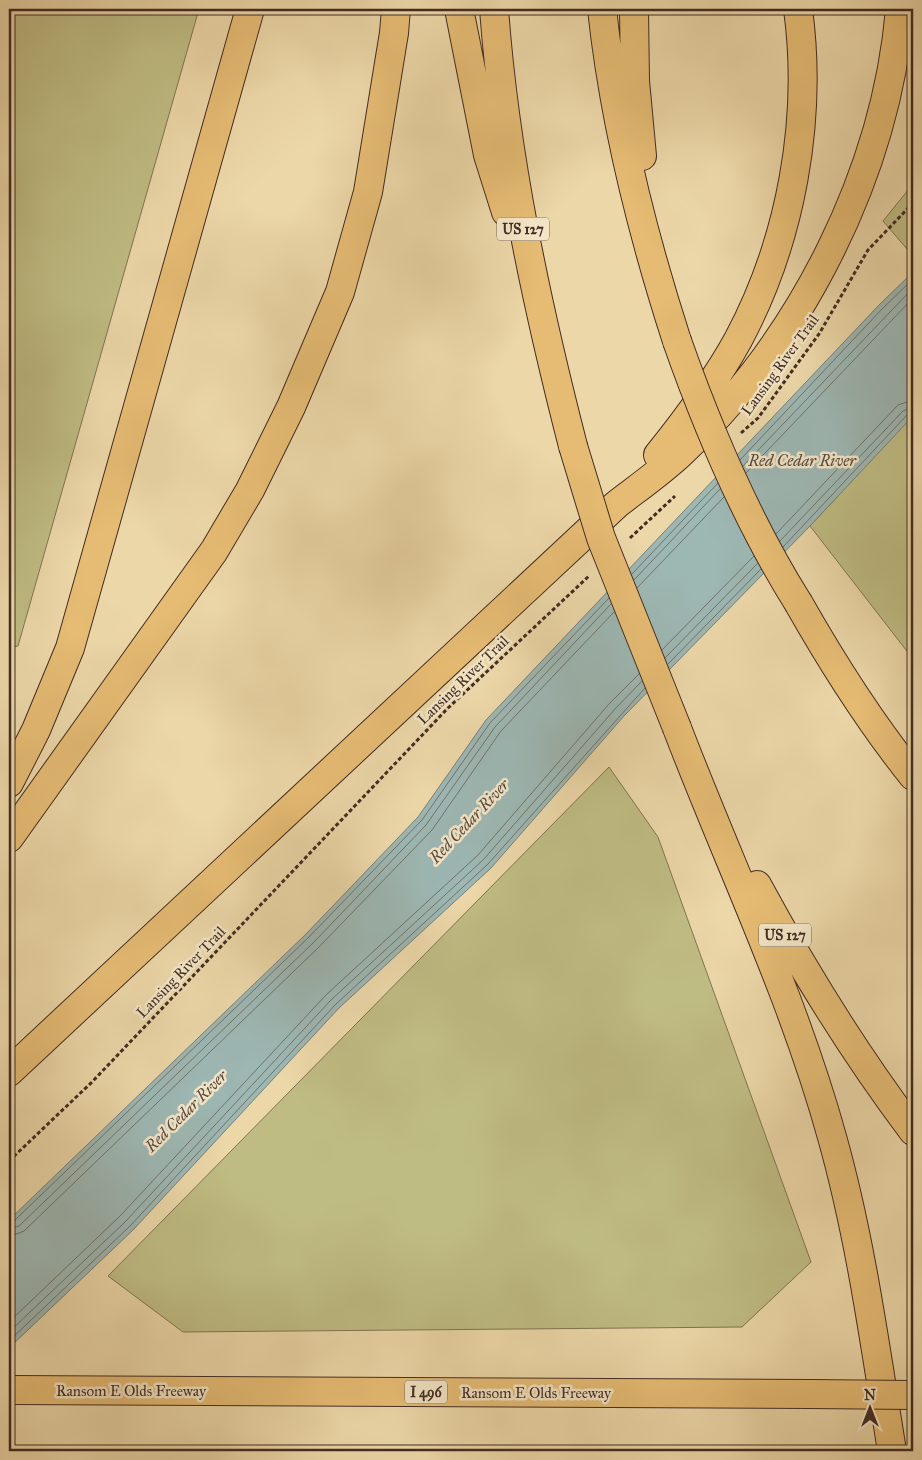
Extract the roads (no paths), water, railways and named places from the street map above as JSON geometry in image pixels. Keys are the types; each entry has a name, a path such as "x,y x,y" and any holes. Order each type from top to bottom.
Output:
{"highway":[{"path":"9,783 36,730 70,648 250,9"},
{"path":"9,838 214,551 250,490 291,407 340,292 368,192 394,33 396,9"},
{"path":"459,9 488,155 546,338"},
{"name":"US 127","path":"494,9 514,175 546,338 573,446 601,538 677,728 743,859 790,944 861,1056 913,1131"},
{"path":"602,9 613,93 652,265 677,342 713,437 758,532 828,655 860,705 913,776"},
{"path":"634,9 635,81 645,174 677,342"},
{"path":"617,504 685,420 722,366 750,316 770,263 779,238 792,179 801,113 802,51 798,9"},
{"path":"9,1072 617,504 682,452 743,386 784,332 809,292 847,212 866,162 885,93 900,9"},
{"path":"677,728 718,833 778,976 832,1137 862,1260 892,1451"},
{"name":"Ransom E Olds Freeway","path":"9,1390 913,1395"}],"water":[{"name":"Red Cedar River","path":"913,272 913,416 810,526 624,716 491,868 339,1008 133,1230 9,1348 9,1220 306,934 418,817 486,720 879,305"}]}
